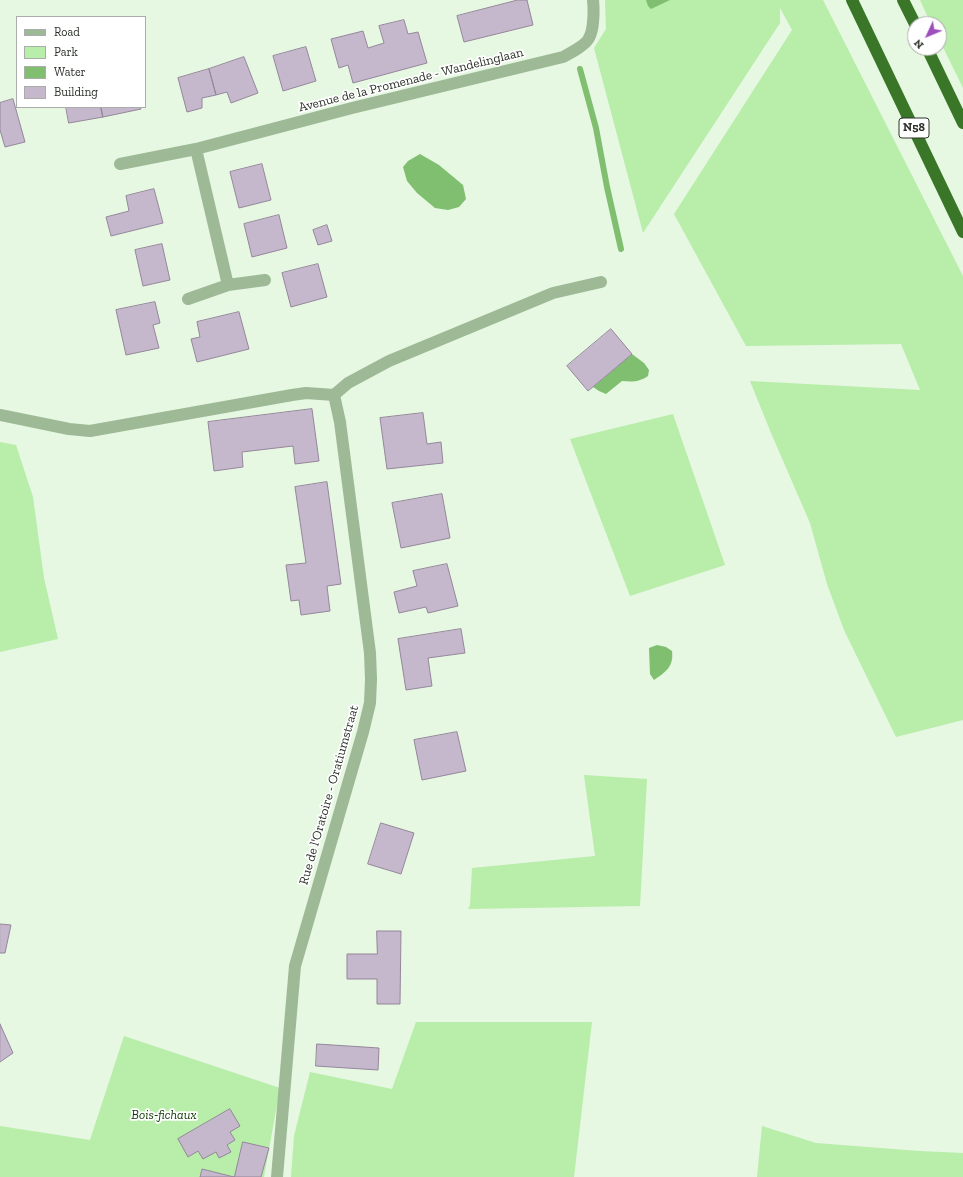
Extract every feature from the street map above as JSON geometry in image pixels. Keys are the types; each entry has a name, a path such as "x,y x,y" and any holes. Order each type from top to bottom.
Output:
{"highway":[{"name":"N58","path":"852,0 963,232"},
{"path":"903,0 911,16"},
{"path":"931,56 963,123"}],"street":[{"name":"Avenue de la Promenade - Wandelinglaan","path":"120,164 196,149 352,108 564,57 589,38 592,27 594,7 593,0"},
{"path":"196,149 228,285"},
{"path":"188,299 228,285 265,280"},
{"path":"0,415 69,429 90,430 299,394 334,395 348,383 389,361 553,293 601,282"},
{"name":"Rue de l'Oratoire - Oratiumstraat","path":"277,1177 295,966 363,732 370,703 370,653 340,429 334,395"}],"green space":[{"path":"605,0 823,0 963,276 963,720 896,737 844,630 827,584 810,523 750,381 920,390 901,344 746,346 674,214 792,30 780,8 780,23 643,233 594,48 606,29"},
{"path":"920,0 963,0 963,88 947,55 947,16 927,16"},
{"path":"673,414 725,565 630,596 570,439"},
{"path":"0,442 16,445 33,497 44,578 58,639 0,652"},
{"path":"584,775 647,779 640,906 468,909 470,905 472,868 595,856"},
{"path":"416,1022 592,1022 574,1177 291,1177 294,1136 310,1072 392,1089"},
{"name":"Bois-fichaux","path":"124,1036 280,1088 264,1177 0,1177 0,1126 90,1140"},
{"path":"762,1126 816,1143 963,1153 963,1177 757,1177"}],"water":[{"path":"646,0 670,0 651,9"},
{"path":"420,154 439,165 463,185 466,199 459,207 448,210 435,208 417,193 407,181 403,167 408,161"},
{"path":"632,354 644,363 649,370 648,376 636,381 622,381 606,394 593,387"},
{"path":"657,645 666,647 672,651 672,661 668,668 654,680 650,674 649,648"}],"building":[{"path":"518,0 527,0 533,25 464,42 457,16"},
{"path":"404,20 408,34 418,32 427,63 353,83 348,65 339,68 331,39 363,31 368,48 384,43 379,26"},
{"path":"306,47 316,81 283,91 273,56"},
{"path":"244,57 258,93 231,103 227,92 216,95 209,69"},
{"path":"209,69 216,95 202,98 202,108 187,112 178,78"},
{"path":"13,99 25,142 5,147 0,130 0,103"},
{"path":"66,108 101,108 103,117 69,123"},
{"path":"101,108 141,109 103,117"},
{"path":"262,164 271,200 239,208 230,172"},
{"path":"154,189 163,223 111,236 106,217 129,211 126,196"},
{"path":"279,215 287,248 252,257 244,224"},
{"path":"327,225 332,241 318,245 313,230"},
{"path":"162,244 170,280 143,286 135,250"},
{"path":"318,264 327,297 291,307 282,273"},
{"path":"155,302 160,323 153,325 159,348 126,355 116,310"},
{"path":"239,312 249,349 197,362 191,339 200,337 197,322"},
{"path":"611,329 632,354 588,391 567,366"},
{"path":"312,409 319,461 295,464 293,446 242,452 243,467 214,471 208,422"},
{"path":"423,413 427,444 441,442 443,463 387,469 380,418"},
{"path":"327,482 341,584 327,586 330,611 301,615 299,600 291,601 286,565 306,563 295,487"},
{"path":"442,494 450,538 401,548 392,503"},
{"path":"447,564 458,606 428,613 426,607 399,613 394,592 417,586 413,571"},
{"path":"461,629 465,653 428,658 432,686 406,690 398,639"},
{"path":"457,732 466,771 422,780 414,740"},
{"path":"381,823 414,833 401,874 368,864"},
{"path":"0,924 11,925 5,953 0,953"},
{"path":"377,931 401,931 400,1004 377,1004 377,979 347,979 347,954 377,954"},
{"path":"0,1024 13,1053 0,1062"},
{"path":"317,1044 379,1048 378,1070 316,1066"},
{"path":"230,1109 240,1126 230,1132 235,1140 227,1145 231,1152 219,1158 216,1152 203,1159 198,1151 188,1157 178,1139"},
{"path":"243,1142 269,1148 261,1177 234,1177"},
{"path":"202,1169 234,1177 200,1177"}],"waterway":[{"path":"580,69 596,128 621,249"}]}
